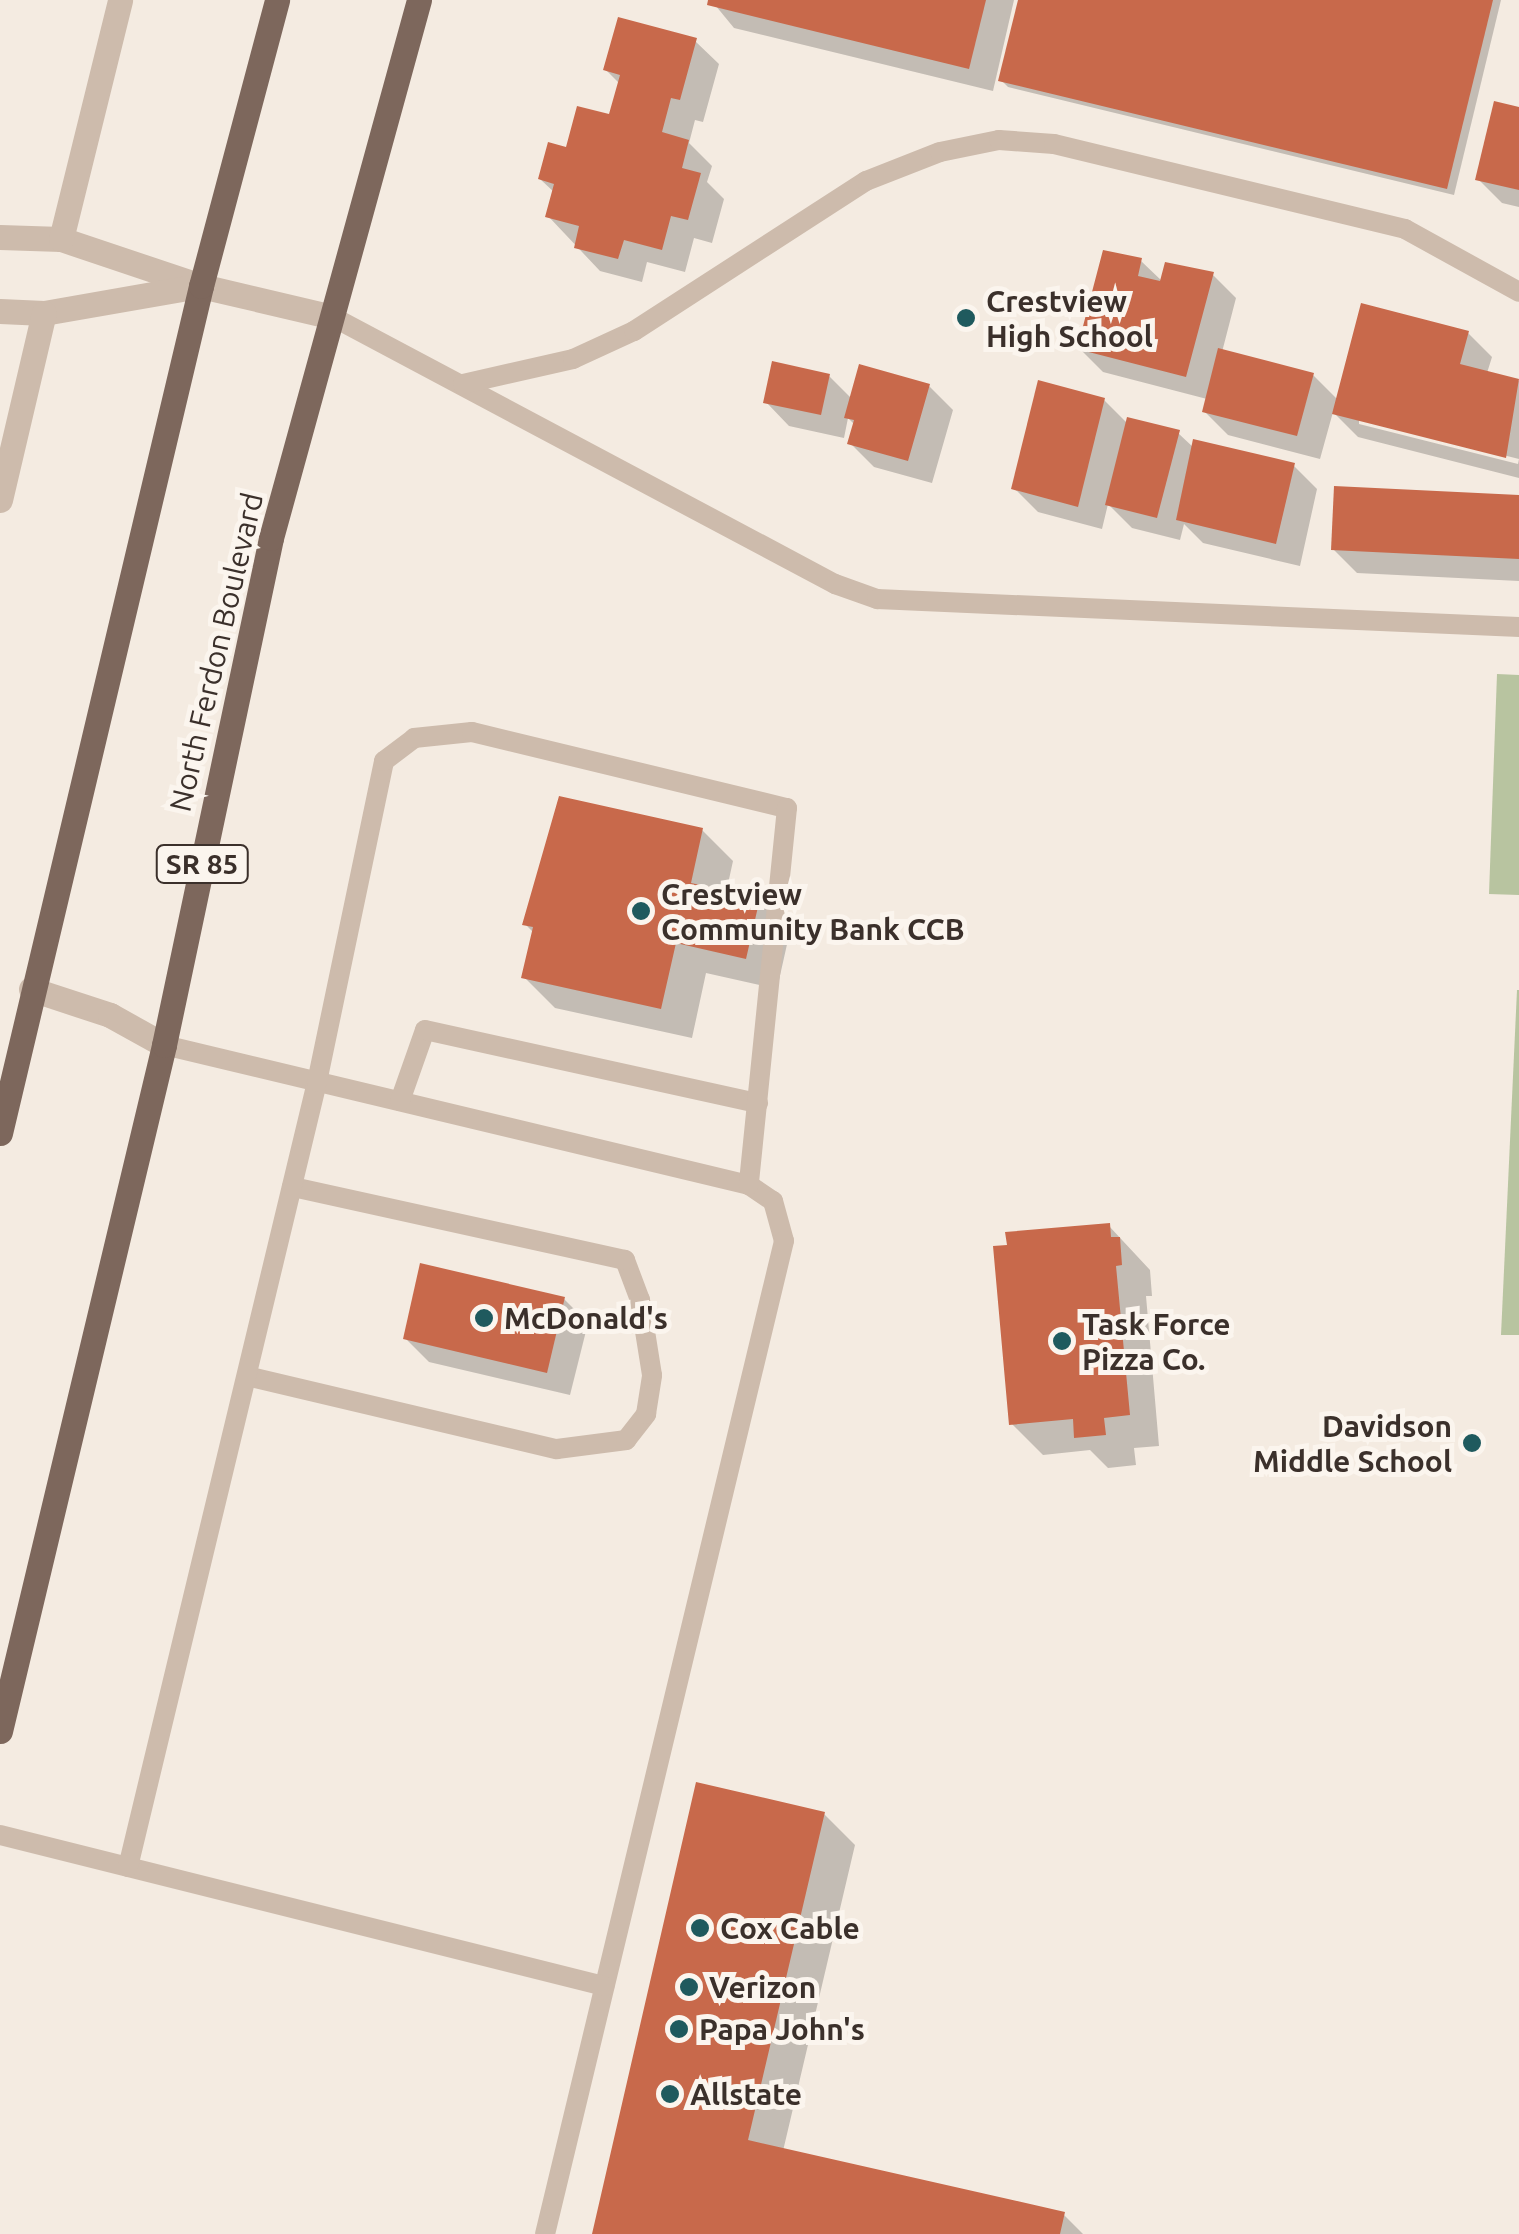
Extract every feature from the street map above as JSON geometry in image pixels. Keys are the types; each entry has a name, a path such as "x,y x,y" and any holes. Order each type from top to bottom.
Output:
{"main road":[{"path":"0,1133 31,989 201,286 276,0"},
{"name":"North Ferdon Boulevard","path":"0,1731 164,1044 271,538 419,0"}],"street":[{"path":"61,239 120,0"},
{"path":"0,237 61,239 201,286 333,317"},
{"path":"0,311 44,312 201,286"},
{"path":"0,500 44,312"},
{"path":"31,989 110,1016 164,1044"}],"lane":[{"path":"463,384 574,359 634,331 866,181 940,152 999,140 1054,144 1405,229 1519,292"},
{"path":"333,317 835,584 877,599 1519,627"},
{"path":"128,1867 317,1082 384,761 414,738 472,732 787,808 749,1185"},
{"path":"400,1101 426,1030 758,1103"},
{"path":"164,1044 749,1185 773,1201 784,1241 544,2234"},
{"path":"247,1376 557,1449 626,1440 646,1414 652,1375 640,1300 625,1260 292,1186"},
{"path":"0,1835 604,1986"}],"green space":[{"path":"1497,674 1519,675 1519,895 1489,894"},
{"path":"1517,990 1519,1335 1501,1335"}],"building":[{"path":"708,0 986,0 969,69 707,5"},
{"path":"1018,0 1493,0 1447,189 998,81"},
{"path":"618,17 697,38 680,100 671,98 662,132 689,140 682,168 701,173 688,220 671,216 662,250 624,240 618,259 574,248 579,226 545,217 554,184 538,179 548,142 566,147 577,106 609,114 620,75 603,70"},
{"path":"1494,101 1519,107 1519,190 1475,180"},
{"path":"1103,250 1142,258 1138,276 1160,281 1165,262 1214,272 1186,377 1077,349"},
{"path":"1361,303 1469,331 1460,364 1519,379 1506,458 1332,414"},
{"path":"1218,348 1314,373 1297,436 1202,412"},
{"path":"772,361 830,374 821,415 763,403"},
{"path":"859,364 930,384 908,461 847,444 854,420 844,418"},
{"path":"1038,380 1105,398 1078,507 1011,489"},
{"path":"1127,417 1180,430 1157,518 1105,505"},
{"path":"1193,439 1295,463 1276,544 1176,520"},
{"path":"1334,486 1519,495 1519,559 1331,550"},
{"name":"Crestview Community Bank CCB","path":"559,796 703,828 691,883 760,898 746,959 676,943 661,1009 521,978 533,927 522,925"},
{"name":"Task Force Pizza Co.","path":"1110,1223 1111,1237 1120,1237 1122,1265 1116,1266 1130,1415 1104,1418 1106,1435 1074,1438 1073,1419 1009,1425 993,1246 1007,1245 1005,1232"},
{"name":"McDonald's","path":"420,1263 565,1297 547,1373 403,1339"},
{"path":"696,1782 825,1812 748,2140 1065,2212 1060,2234 592,2234"}],"place":[{"name":"Crestview High School","path":"966,318"},
{"name":"Crestview Community Bank CCB","path":"641,911"},
{"name":"McDonald's","path":"484,1318"},
{"name":"Task Force Pizza Co.","path":"1062,1341"},
{"name":"Davidson Middle School","path":"1472,1443"},
{"name":"Cox Cable","path":"700,1928"},
{"name":"Verizon","path":"689,1987"},
{"name":"Papa John's","path":"679,2029"},
{"name":"Allstate","path":"670,2094"}]}
